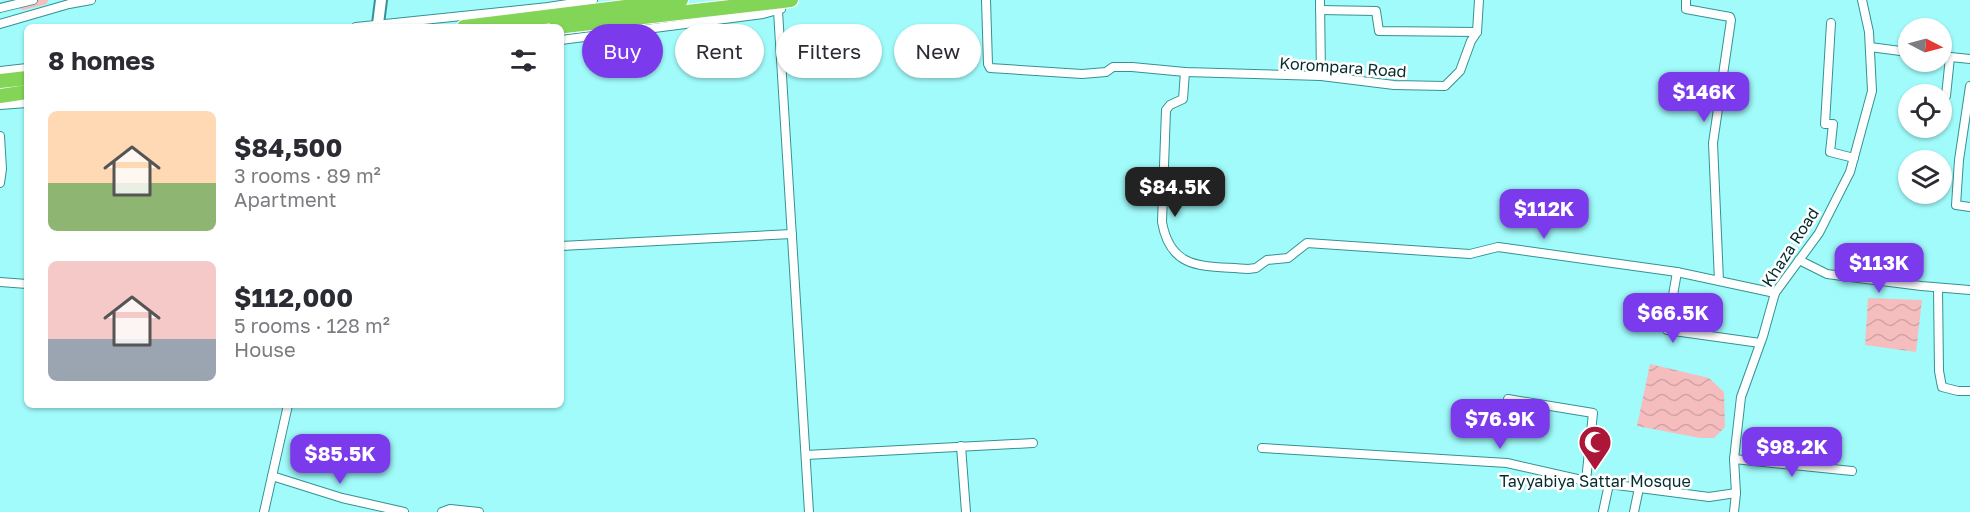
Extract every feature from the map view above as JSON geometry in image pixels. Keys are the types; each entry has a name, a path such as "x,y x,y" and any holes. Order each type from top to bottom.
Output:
{"highway":[{"path":"488,24 681,0"},
{"path":"564,26 793,0"},
{"path":"0,81 24,78"},
{"path":"0,96 24,92"}],"street":[{"path":"0,8 33,0"},
{"path":"0,24 91,0"},
{"path":"377,24 381,0"},
{"path":"395,24 593,0"},
{"path":"564,40 777,11 793,0"},
{"name":"Korompara Road","path":"986,0 990,68 1082,74 1106,72 1113,67 1143,68 1185,72 1321,76 1394,85 1445,86 1460,71 1471,40 1477,32 1479,0"},
{"path":"1320,0 1321,76"},
{"path":"1686,0 1686,9 1730,17 1731,20 1713,143 1719,281"},
{"name":"Khaza Road","path":"1734,512 1736,493 1734,459 1741,397 1775,293 1819,233 1850,172 1872,91 1869,32 1862,0"},
{"path":"1320,10 1376,11 1379,31 1477,32"},
{"path":"777,11 809,512"},
{"path":"1831,23 1825,124 1833,124 1830,152 1854,158"},
{"path":"1870,47 1898,51"},
{"path":"1952,57 1970,59"},
{"path":"0,71 24,68"},
{"path":"1185,72 1183,99 1170,105 1166,110 1162,222 1164,234 1171,249 1181,258 1195,265 1256,268 1267,260 1288,258 1307,243 1470,255 1498,247 1677,272 1775,293"},
{"path":"1970,86 1959,160 1956,205 1970,207"},
{"path":"0,105 24,103"},
{"path":"0,136 2,169 0,183"},
{"path":"564,246 792,234"},
{"path":"1799,260 1827,274 1970,290"},
{"path":"1677,272 1667,330 1760,344"},
{"path":"0,282 24,284"},
{"path":"1938,288 1939,371 1942,387 1970,391"},
{"path":"1508,399 1593,413 1586,481"},
{"path":"264,512 287,408"},
{"path":"806,455 1033,443"},
{"path":"961,446 966,512"},
{"path":"1262,448 1507,463 1586,481 1639,488 1708,497 1736,493"},
{"path":"1734,459 1852,471"},
{"path":"272,476 383,510 404,512"},
{"path":"1604,512 1609,484"},
{"path":"1634,512 1639,488"},
{"path":"442,512 450,509 479,512"}],"water":[{"path":"1868,298 1922,300 1916,352 1865,345"},
{"path":"1650,364 1709,378 1724,392 1725,427 1714,438 1700,438 1637,426"}],"waterway":[{"path":"23,5 43,0"}],"place":[{"name":"Tayyabiya Sattar Mosque","path":"1595,471"}]}
